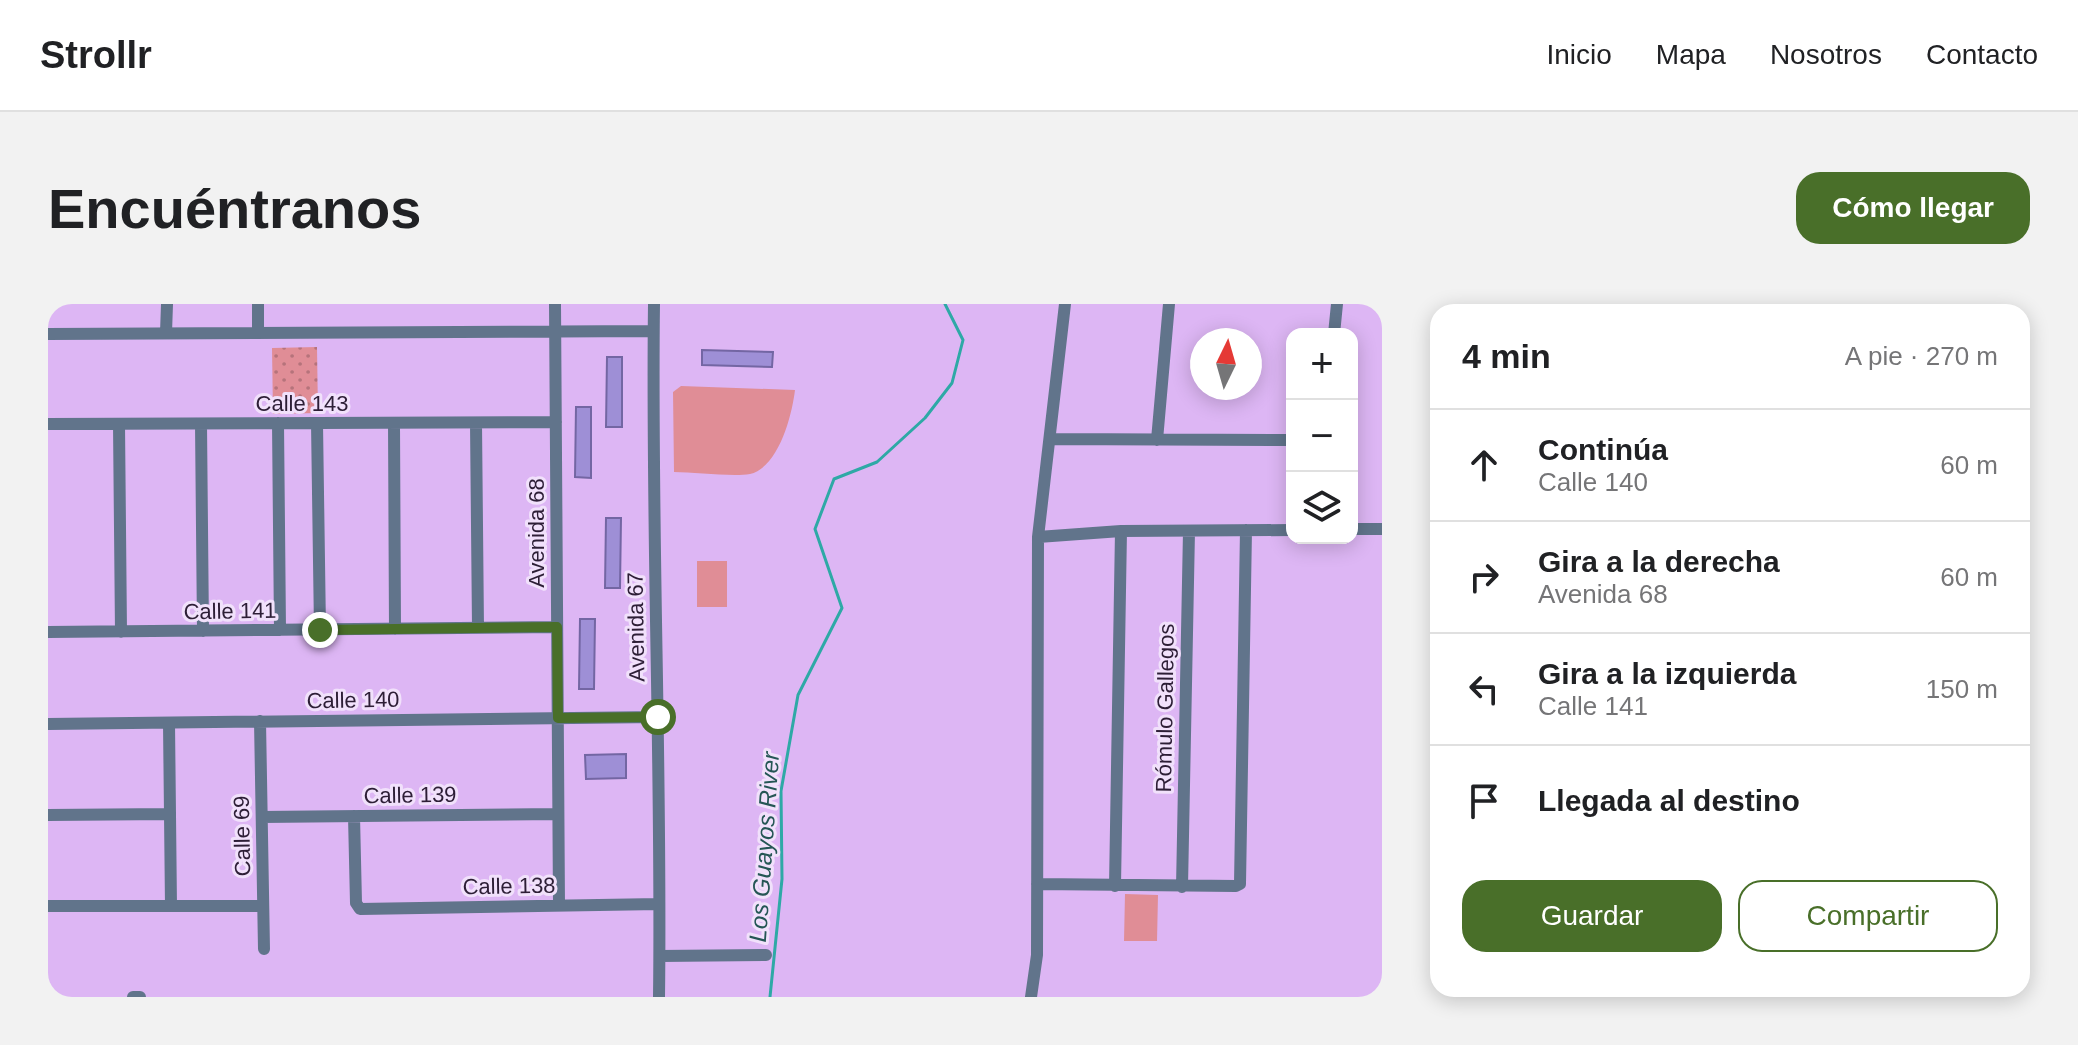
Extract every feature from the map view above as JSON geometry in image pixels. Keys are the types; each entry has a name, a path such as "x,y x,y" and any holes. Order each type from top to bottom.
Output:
{"street":[{"path":"166,333 167,304"},
{"path":"258,304 258,333"},
{"name":"Avenida 68","path":"555,304 559,905"},
{"name":"Avenida 67","path":"654,304 659,997"},
{"path":"1031,997 1037,955 1038,537 1065,304"},
{"path":"1157,440 1169,304"},
{"path":"1335,328 1337,304"},
{"path":"48,334 652,331"},
{"name":"Calle 143","path":"48,424 556,422"},
{"path":"278,423 280,630"},
{"path":"317,423 320,630"},
{"path":"394,423 395,629"},
{"path":"476,423 478,628"},
{"path":"119,424 121,632"},
{"path":"201,424 203,631"},
{"path":"1050,439 1286,440"},
{"path":"1358,529 1382,529"},
{"path":"1037,884 1182,887 1240,884 1246,530"},
{"path":"1038,537 1121,531 1286,530"},
{"path":"1115,886 1121,531"},
{"name":"Rómulo Gallegos","path":"1182,887 1189,531"},
{"name":"Calle 141","path":"48,632 557,627"},
{"name":"Calle 140","path":"48,724 658,717"},
{"name":"Calle 69","path":"260,721 264,949"},
{"path":"169,723 171,906"},
{"path":"48,815 170,814"},
{"name":"Calle 139","path":"262,817 558,814"},
{"name":"Calle 138","path":"354,816 356,903 360,909 659,904"},
{"path":"48,906 263,906"},
{"path":"660,956 766,955"},
{"path":"133,997 140,997"}],"shaded area":[{"path":"317,347 318,413 273,414 272,348"},
{"path":"681,386 795,390 787,426 769,461 750,474 674,472 673,392"},
{"path":"697,561 727,561 727,607 697,607"},
{"path":"1125,894 1158,895 1157,941 1124,941"}],"building":[{"path":"702,350 773,352 772,367 702,365"},
{"path":"607,357 622,357 622,427 606,427"},
{"path":"576,407 591,407 591,478 575,477"},
{"path":"606,518 621,518 620,588 605,588"},
{"path":"580,619 595,619 594,689 579,689"},
{"path":"626,754 626,778 586,779 585,755"}],"waterway":[{"name":"Los Guayos River","path":"770,997 782,879 781,791 798,695 842,608 815,529 834,479 877,462 925,418 952,383 963,340 945,304"}],"route":[{"path":"320,630 557,627 558,718 658,717"}]}
